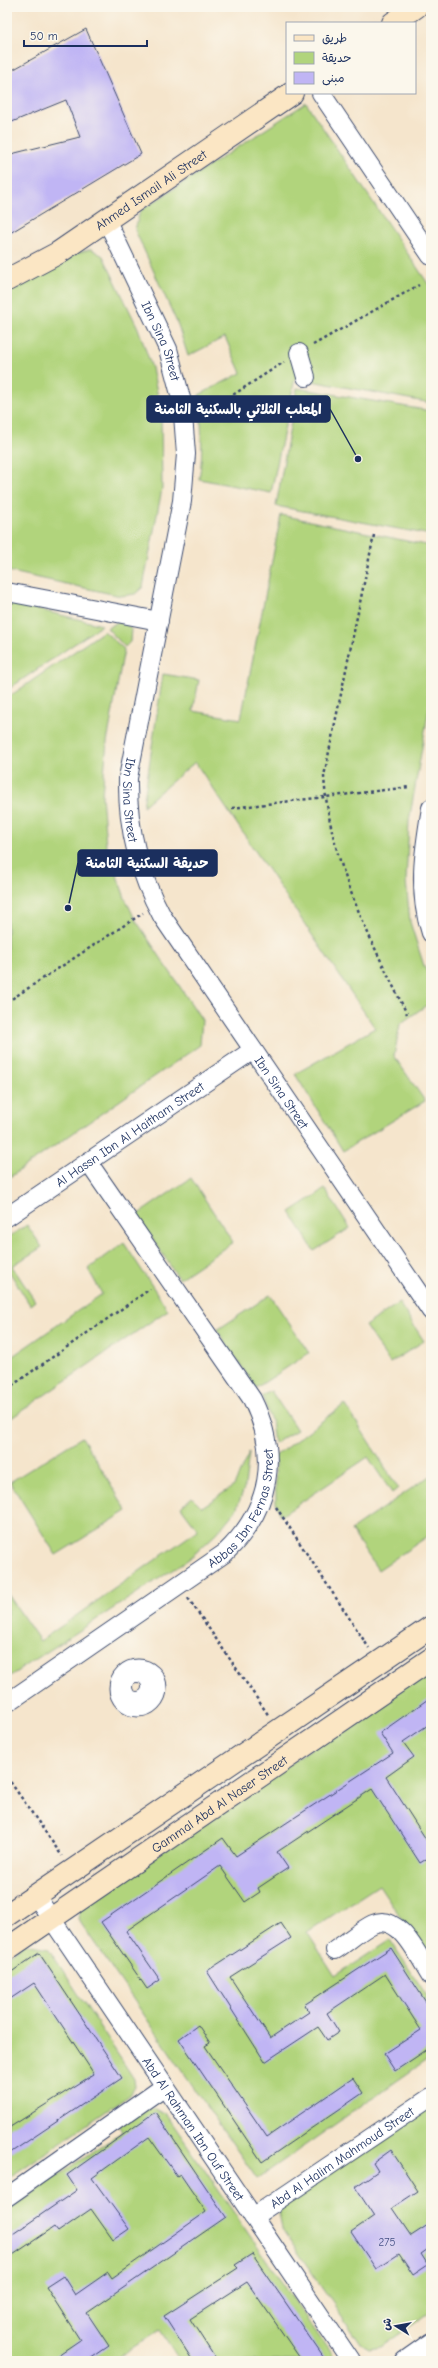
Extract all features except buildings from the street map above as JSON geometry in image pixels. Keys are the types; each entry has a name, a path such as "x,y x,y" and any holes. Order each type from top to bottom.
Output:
{"main road":[{"path":"394,22 416,7"},
{"name":"Ahmed Ismail Ali Street","path":"7,280 58,252 107,220 291,94"},
{"name":"Gammal Abd Al Naser Street","path":"7,1915 431,1627"},
{"name":"Gammal Abd Al Naser Street","path":"7,1949 431,1659"}],"street":[{"path":"322,94 428,245"},
{"name":"Ibn Sina Street","path":"107,220 158,324 174,369 182,402 186,454 185,478 128,778 127,799 130,827 137,861 155,905 431,1311"},
{"path":"298,353 306,377"},
{"path":"7,592 159,621"},
{"path":"430,924 422,889 422,867 431,808"},
{"name":"Al Hassn Ibn Al Haitham Street","path":"7,1217 253,1050"},
{"name":"Abbas Ibn Fernas Street","path":"7,1703 225,1553 236,1542 254,1518 264,1490 267,1475 267,1443 264,1428 252,1399 88,1162"},
{"name":"Abd Al Rahman Ibn Ouf Street","path":"36,1896 351,2361"},
{"path":"336,1950 372,1925 388,1922 399,1927 431,1976"},
{"path":"7,2197 165,2086"},
{"name":"Abd Al Halim Mahmoud Street","path":"253,2217 431,2097"},
{"path":"404,2361 431,2342"}],"lane":[{"path":"136,1664 145,1665 158,1675 162,1691 159,1700 147,1711 130,1712 117,1701 114,1685 116,1677 125,1668 136,1664"}],"path":[{"path":"374,535 324,776 325,797 340,862 363,924 407,1014"},
{"path":"232,808 410,787"},
{"path":"7,1002 155,905"},
{"path":"7,1389 150,1289"},
{"path":"264,1490 379,1663"},
{"path":"179,1585 279,1731"},
{"path":"7,1777 73,1871"}],"green space":[{"path":"306,103 431,288 431,403 295,378 271,493 199,479 202,448 199,395 241,373 225,337 188,356 178,325 135,230 140,211"},
{"path":"91,249 103,256 138,328 152,368 161,411 162,489 143,587 135,594 121,596 7,571 7,293 77,253"},
{"path":"297,388 431,411 431,535 276,506"},
{"path":"281,515 431,546 431,697 409,821 406,881 410,922 424,966 431,980 431,1002 400,1024 394,1056 425,1101 343,1151 295,1074 375,1028 195,762 143,806 163,674 199,680 193,711 241,719"},
{"path":"7,602 102,625 7,690"},
{"path":"118,622 126,624 131,629 130,642 125,647 107,628"},
{"path":"104,631 124,649 107,742 102,795 106,845 125,898 135,919 202,1020 200,1045 7,1179 7,698"},
{"path":"191,1178 233,1242 179,1279 137,1215"},
{"path":"325,1189 350,1228 314,1251 290,1212"},
{"path":"27,1225 42,1247 12,1266 35,1301 30,1305 7,1268 7,1238"},
{"path":"124,1243 168,1310 7,1421 7,1360 102,1294 88,1269"},
{"path":"270,1295 309,1353 256,1388 217,1330"},
{"path":"399,1303 424,1341 390,1363 365,1326"},
{"path":"271,1391 297,1430 274,1443 271,1420 262,1396"},
{"path":"345,1404 398,1488 392,1493 368,1457 281,1516 276,1503 275,1456"},
{"path":"82,1437 127,1511 56,1555 10,1482"},
{"path":"249,1452 245,1486 236,1510 217,1533 189,1559 7,1678 7,1593 40,1641 198,1530 181,1507 192,1497 202,1507 234,1486"},
{"path":"431,1475 431,1534 378,1570 351,1530"},
{"path":"431,1666 431,1962 379,1885 307,1932 335,1976 390,1940 431,2002 431,2057 257,2179 78,1919 80,1908"},
{"path":"25,1944 48,1948 134,2079 135,2087 130,2095 7,2179 7,1956"},
{"path":"431,2104 431,2312 381,2347 369,2349 361,2344 282,2229 279,2214 285,2202"},
{"path":"156,2108 166,2114 336,2361 180,2361 160,2330 112,2361 7,2361 7,2211 122,2132 119,2126 143,2109"}],"place":[{"name":"المعلب الثلاثي بالسكنية الثامنة","path":"358,459"},
{"name":"حديقة السكنية الثامنة","path":"68,908"}]}
